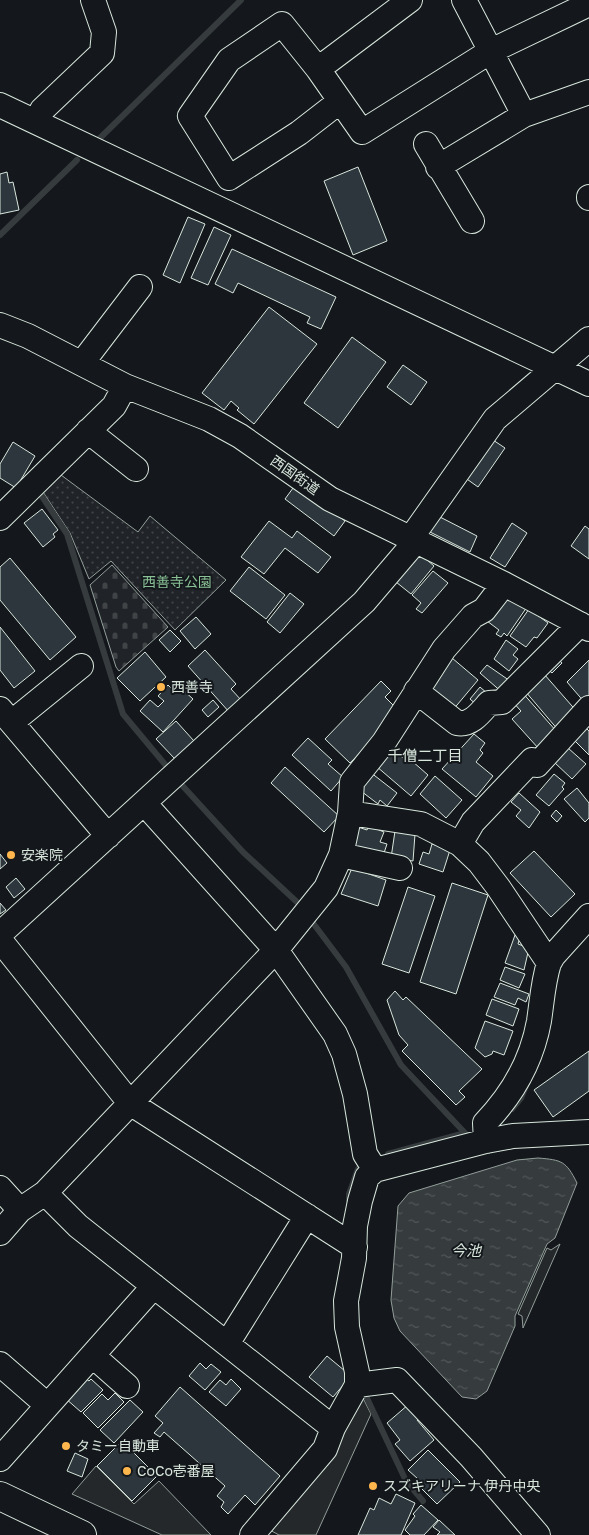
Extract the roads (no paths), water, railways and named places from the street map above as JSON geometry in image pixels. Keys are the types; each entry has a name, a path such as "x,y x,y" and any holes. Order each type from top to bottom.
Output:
{"highway":[{"path":"0,1496 82,1535"}],"street":[{"path":"36,122 42,110 102,53 104,32 94,0"},
{"path":"318,69 410,0"},
{"path":"464,0 524,116"},
{"path":"339,102 299,133 229,178 190,116 229,60 282,24 318,69 339,102 362,132 491,51 589,4"},
{"path":"438,167 524,116 589,92"},
{"path":"0,105 589,384"},
{"path":"426,144 472,221"},
{"path":"82,363 140,286"},
{"name":"西国街道","path":"0,325 28,336 126,386 209,419 240,436 330,499 586,626"},
{"path":"0,934 364,602 414,540 496,419 589,339"},
{"path":"3,509 114,406 126,386"},
{"path":"88,431 136,469"},
{"path":"0,1233 20,1210 45,1193 276,950 326,888 341,855 350,813 352,782 384,742 444,649 473,616 484,610 504,584"},
{"path":"416,691 457,723 462,724 474,719 490,703 502,702 586,626"},
{"path":"81,666 6,715 108,836"},
{"path":"460,844 473,822 529,777 532,760 537,765 589,708"},
{"path":"144,803 276,950 335,1034 344,1054 355,1094 365,1154 375,1170"},
{"path":"350,813 421,824 460,844 479,862 498,887 549,963"},
{"path":"341,855 400,868"},
{"path":"486,1141 485,1124 508,1096 527,1061 538,1021 543,980 549,963 589,916"},
{"path":"0,940 130,1103 355,1247"},
{"path":"252,1535 325,1449 333,1428 357,1385 357,1372 347,1328 346,1301 355,1247 355,1226 367,1177 375,1170 486,1141 541,1133 589,1132"},
{"path":"0,1188 20,1210"},
{"path":"45,1193 78,1226 333,1428"},
{"path":"227,1344 307,1216"},
{"path":"0,1459 154,1286"},
{"path":"93,1356 128,1386"},
{"path":"0,1364 47,1405"},
{"path":"357,1385 397,1380 471,1457 538,1535"}],"water":[{"name":"今池","path":"538,1158 562,1163 570,1170 577,1183 555,1238 547,1244 515,1316 515,1326 487,1391 476,1399 462,1397 400,1331 394,1318 391,1300 398,1206 409,1193 517,1160"}],"waterway":[{"path":"100,138 241,0"},
{"path":"0,235 77,160"},
{"path":"41,495 67,534 123,714 168,768"},
{"path":"180,783 243,852 298,903"},
{"path":"310,919 346,967 401,1065 465,1133 388,1154"},
{"path":"512,1109 521,1098 526,1086"},
{"path":"349,1201 349,1194 358,1169 366,1165"},
{"path":"365,1394 406,1481 423,1501"}],"place":[{"name":"西善寺","path":"161,687"},
{"name":"安楽院","path":"11,855"},
{"name":"タミー自動車","path":"66,1446"},
{"name":"CoCo壱番屋","path":"127,1471"},
{"name":"スズキアリーナ 伊丹中央","path":"373,1486"}],"district":[{"name":"千僧二丁目","path":"425,756"}],"park label":[{"name":"西善寺公園","path":"177,582"}]}
